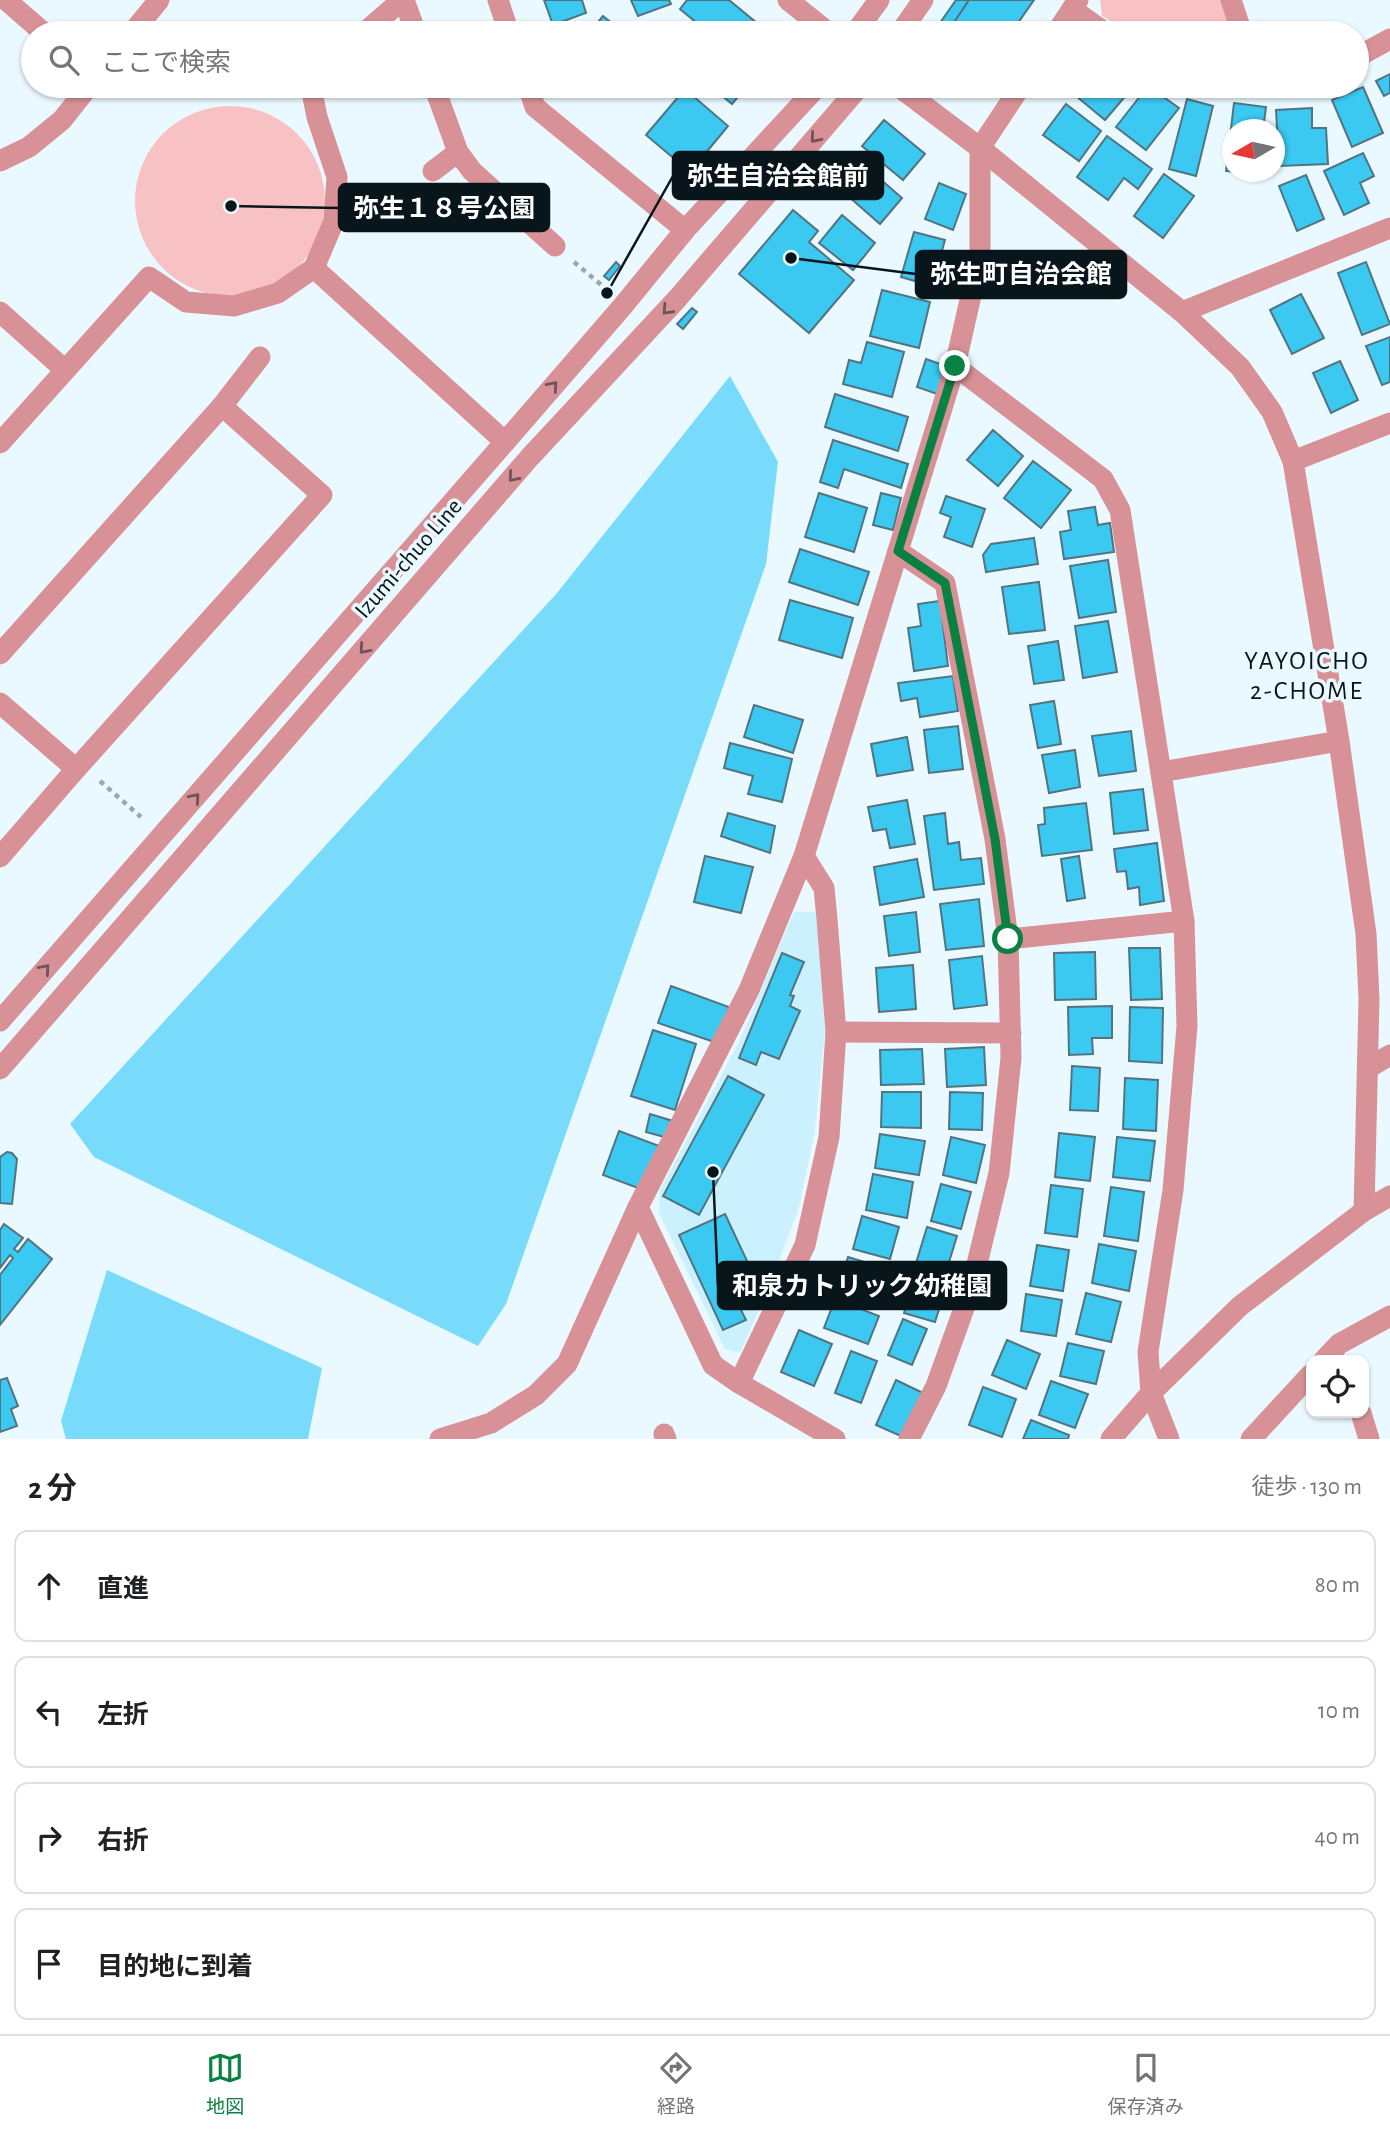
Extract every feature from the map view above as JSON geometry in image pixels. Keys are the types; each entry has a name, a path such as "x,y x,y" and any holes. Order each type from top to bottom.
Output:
{"street":[{"path":"6,0 30,21"},
{"path":"142,21 159,0"},
{"path":"379,21 403,0 411,21"},
{"path":"498,0 505,21"},
{"path":"788,0 814,21"},
{"path":"864,21 879,0"},
{"path":"908,21 923,0"},
{"path":"1231,0 1238,21"},
{"path":"1064,21 1075,5 1093,21"},
{"path":"1369,50 1390,39"},
{"path":"0,161 29,147 62,120 79,98"},
{"path":"0,443 149,277 186,302 234,306 278,293 314,268 334,221 337,177 313,98"},
{"path":"438,98 458,152 472,171 555,246"},
{"path":"532,98 535,107 685,230"},
{"name":"Izumi-chuo Line","path":"0,1021 622,307 685,230 807,98"},
{"name":"Izumi-chuo Line","path":"0,1069 521,468 677,299 850,98"},
{"path":"914,98 980,148 1182,312 1240,367 1272,412 1293,461 1339,741 1366,934 1369,999 1364,1211"},
{"path":"440,1439 491,1423 536,1395 567,1364 638,1208 749,990 804,856 955,366 980,256 980,148 1013,98"},
{"path":"433,171 458,152"},
{"path":"1182,312 1390,228"},
{"path":"314,268 505,442"},
{"path":"0,312 65,370"},
{"path":"0,654 222,406 260,357"},
{"path":"955,366 1103,479 1120,510 1184,921 1187,1027 1173,1190 1148,1352 1151,1393 1169,1439"},
{"path":"0,857 322,495 222,406"},
{"path":"1293,461 1390,423"},
{"path":"898,551 945,583 995,839 1008,939 1012,1058 999,1173 971,1289 936,1386 909,1439"},
{"path":"0,704 78,767"},
{"path":"1161,772 1339,741"},
{"path":"738,1383 806,1244 828,1136 835,1032 824,888 804,856"},
{"path":"1008,939 1184,921"},
{"path":"835,1032 1011,1033"},
{"path":"1368,1068 1390,1055"},
{"path":"1111,1439 1151,1393 1240,1306 1364,1211 1390,1196"},
{"path":"638,1208 713,1365 738,1383 835,1439"},
{"path":"1341,1352 1390,1316"},
{"path":"1251,1439 1306,1379"},
{"path":"1363,1418 1369,1439"}],"path":[{"path":"356,207 363,206 382,194 407,188 431,177 433,171"},
{"path":"584,271 605,288"},
{"path":"78,767 141,817"}],"shaded area":[{"path":"1100,0 1225,0 1233,21 1111,21 1102,16"},
{"path":"230,106 266,113 297,134 318,165 325,201 318,237 297,268 266,289 230,296 194,289 163,268 142,237 135,201 142,165 163,134 194,113"},
{"path":"794,912 815,912 818,925 825,1031 815,1130 799,1207 772,1280 740,1353 725,1349 659,1213 660,1190 740,1040"}],"water":[{"path":"730,376 778,462 766,564 506,1304 478,1346 94,1157 70,1124 557,593"},
{"path":"107,1270 322,1368 308,1439 66,1439 61,1421"}],"building":[{"path":"544,0 582,0 586,13 564,21 552,21"},
{"path":"631,0 669,0 671,4 638,16"},
{"path":"687,0 729,0 754,21 694,21 680,9"},
{"path":"956,0 969,0 955,21 941,21"},
{"path":"969,0 1034,0 1019,21 955,21"},
{"path":"1390,74 1390,93 1384,96 1376,81"},
{"path":"677,98 695,98 728,126 690,172 646,135"},
{"path":"725,98 737,98 732,104"},
{"path":"1078,98 1124,98 1105,120"},
{"path":"1139,98 1165,98 1179,108 1146,150 1116,127"},
{"path":"1368,98 1383,133 1352,147 1332,100"},
{"path":"1187,99 1213,106 1196,176 1169,169"},
{"path":"1234,103 1266,107 1264,119 1232,119"},
{"path":"1066,104 1101,131 1079,161 1043,135"},
{"path":"1312,108 1312,128 1326,128 1328,164 1285,166 1285,119 1276,119 1276,110"},
{"path":"884,120 925,154 903,180 862,146"},
{"path":"1107,136 1152,169 1138,189 1124,178 1108,200 1077,177"},
{"path":"1363,153 1374,176 1360,183 1369,203 1344,215 1324,171"},
{"path":"839,159 855,173 863,164 902,198 880,224 824,175"},
{"path":"1164,174 1194,196 1163,238 1134,216"},
{"path":"1306,175 1324,219 1297,231 1279,186"},
{"path":"939,183 966,194 953,230 925,219"},
{"path":"793,210 818,231 809,242 854,280 809,333 739,274"},
{"path":"842,215 875,243 853,270 819,243"},
{"path":"914,232 945,240 932,286 901,277"},
{"path":"616,262 620,266 609,280 604,276"},
{"path":"1366,262 1390,324 1362,335 1338,273"},
{"path":"882,290 930,302 919,348 870,336"},
{"path":"1301,294 1324,338 1292,354 1270,310"},
{"path":"692,308 697,312 683,329 677,324"},
{"path":"1390,337 1390,382 1382,385 1366,346"},
{"path":"867,342 904,352 892,397 843,384 849,360 861,363"},
{"path":"926,359 946,366 937,394 917,387"},
{"path":"1340,361 1358,400 1331,413 1313,373"},
{"path":"835,394 908,417 898,451 825,427"},
{"path":"993,430 1023,456 998,486 967,460"},
{"path":"833,440 908,464 901,488 844,469 838,488 820,482"},
{"path":"1033,461 1071,490 1041,528 1004,498"},
{"path":"819,493 867,508 854,552 805,537"},
{"path":"881,493 901,498 893,530 873,525"},
{"path":"946,496 985,509 972,547 944,537 951,517 940,513"},
{"path":"1095,507 1098,525 1110,523 1114,552 1064,559 1060,532 1071,530 1068,511"},
{"path":"1034,538 1038,564 986,572 983,555 991,544"},
{"path":"800,549 869,572 858,605 789,582"},
{"path":"1108,560 1116,612 1079,618 1070,566"},
{"path":"1039,582 1045,630 1009,634 1002,587"},
{"path":"790,600 853,618 842,658 779,640"},
{"path":"940,601 948,666 914,671 908,628 921,626 918,604"},
{"path":"1108,621 1117,672 1083,678 1075,626"},
{"path":"1058,641 1064,680 1034,684 1028,646"},
{"path":"953,676 958,711 920,717 917,698 901,701 898,683"},
{"path":"1054,701 1061,744 1038,748 1030,705"},
{"path":"754,705 803,720 793,753 744,737"},
{"path":"958,726 963,769 929,773 924,730"},
{"path":"1131,731 1136,771 1099,776 1092,736"},
{"path":"907,737 913,770 877,776 871,744"},
{"path":"730,743 792,759 782,802 748,794 753,776 724,768"},
{"path":"1075,750 1080,787 1049,793 1042,755"},
{"path":"1143,789 1148,830 1114,834 1110,793"},
{"path":"907,800 915,844 890,848 886,829 873,831 868,807"},
{"path":"1086,803 1092,850 1042,856 1038,825 1045,824 1044,808"},
{"path":"728,813 775,826 770,853 721,836"},
{"path":"945,813 948,844 959,842 961,860 981,858 984,884 934,890 924,816"},
{"path":"1157,843 1164,901 1140,905 1139,887 1128,889 1126,871 1117,872 1114,849"},
{"path":"705,856 753,867 741,913 694,902"},
{"path":"1079,856 1085,898 1067,901 1061,859"},
{"path":"917,859 924,897 880,905 874,867"},
{"path":"979,899 984,946 946,950 940,904"},
{"path":"916,912 920,952 889,956 884,916"},
{"path":"1129,948 1160,948 1162,999 1131,1000"},
{"path":"1095,952 1096,999 1055,1000 1054,953"},
{"path":"782,953 804,962 790,995 794,996 790,1006 800,1011 779,1059 761,1052 756,1065 739,1058"},
{"path":"982,956 987,1005 954,1009 949,960"},
{"path":"913,965 916,1009 879,1012 876,968"},
{"path":"671,986 729,1007 717,1043 658,1023"},
{"path":"1112,1006 1112,1038 1092,1038 1093,1054 1069,1055 1068,1007"},
{"path":"1130,1007 1163,1008 1162,1063 1129,1061"},
{"path":"653,1030 696,1044 675,1110 631,1096"},
{"path":"984,1047 986,1085 947,1087 945,1049"},
{"path":"922,1049 924,1084 881,1085 880,1050"},
{"path":"1072,1066 1100,1068 1098,1111 1070,1110"},
{"path":"728,1076 764,1095 699,1215 663,1196"},
{"path":"1125,1078 1158,1080 1156,1131 1123,1129"},
{"path":"882,1092 921,1092 921,1128 881,1127"},
{"path":"950,1092 983,1093 982,1130 949,1129"},
{"path":"650,1114 673,1121 668,1138 646,1132"},
{"path":"619,1131 662,1147 646,1191 603,1175"},
{"path":"1059,1133 1095,1137 1090,1181 1055,1177"},
{"path":"880,1134 925,1141 919,1175 875,1168"},
{"path":"951,1137 985,1145 976,1183 943,1175"},
{"path":"1117,1137 1155,1141 1150,1181 1113,1177"},
{"path":"7,1152 17,1159 12,1204 0,1203 0,1157"},
{"path":"873,1174 913,1182 907,1218 866,1210"},
{"path":"941,1184 971,1192 961,1229 931,1221"},
{"path":"1051,1185 1083,1189 1077,1237 1045,1233"},
{"path":"1111,1187 1144,1192 1138,1241 1104,1236"},
{"path":"725,1214 748,1263 742,1266 757,1298 739,1306 746,1320 723,1330 679,1235"},
{"path":"862,1216 899,1227 890,1259 853,1249"},
{"path":"4,1224 23,1238 14,1249 18,1252 28,1239 52,1259 0,1325 0,1275 13,1258 10,1255 0,1268 0,1230"},
{"path":"927,1227 957,1236 946,1272 916,1263"},
{"path":"1099,1244 1136,1251 1129,1291 1092,1283"},
{"path":"1037,1245 1069,1250 1063,1291 1030,1286"},
{"path":"848,1257 884,1268 873,1303 837,1291"},
{"path":"914,1278 946,1287 935,1322 904,1313"},
{"path":"1086,1293 1121,1302 1111,1342 1076,1334"},
{"path":"1026,1294 1062,1300 1056,1336 1021,1331"},
{"path":"835,1299 879,1316 868,1344 824,1328"},
{"path":"903,1319 927,1329 912,1365 888,1355"},
{"path":"799,1330 832,1344 814,1386 781,1372"},
{"path":"1007,1340 1040,1354 1026,1389 992,1375"},
{"path":"1068,1343 1104,1351 1096,1384 1060,1376"},
{"path":"851,1351 877,1361 861,1403 835,1393"},
{"path":"7,1378 18,1406 11,1409 17,1426 0,1432 0,1380"},
{"path":"896,1380 923,1393 903,1437 876,1425"},
{"path":"1051,1381 1088,1394 1075,1428 1039,1415"},
{"path":"983,1387 1016,1399 1002,1437 969,1425"},
{"path":"1031,1420 1069,1435 1068,1439 1023,1439"}],"place":[{"name":"弥生１８号公園","path":"231,206"},
{"name":"弥生町自治会館","path":"791,258"},
{"name":"弥生自治会館前","path":"607,293"},
{"name":"和泉カトリック幼稚園","path":"713,1172"}],"district":[{"name":"YAYOICHO 2-CHOME","path":"1307,675"}],"route":[{"path":"955,366 898,551 945,583 995,839 1008,939"}]}
